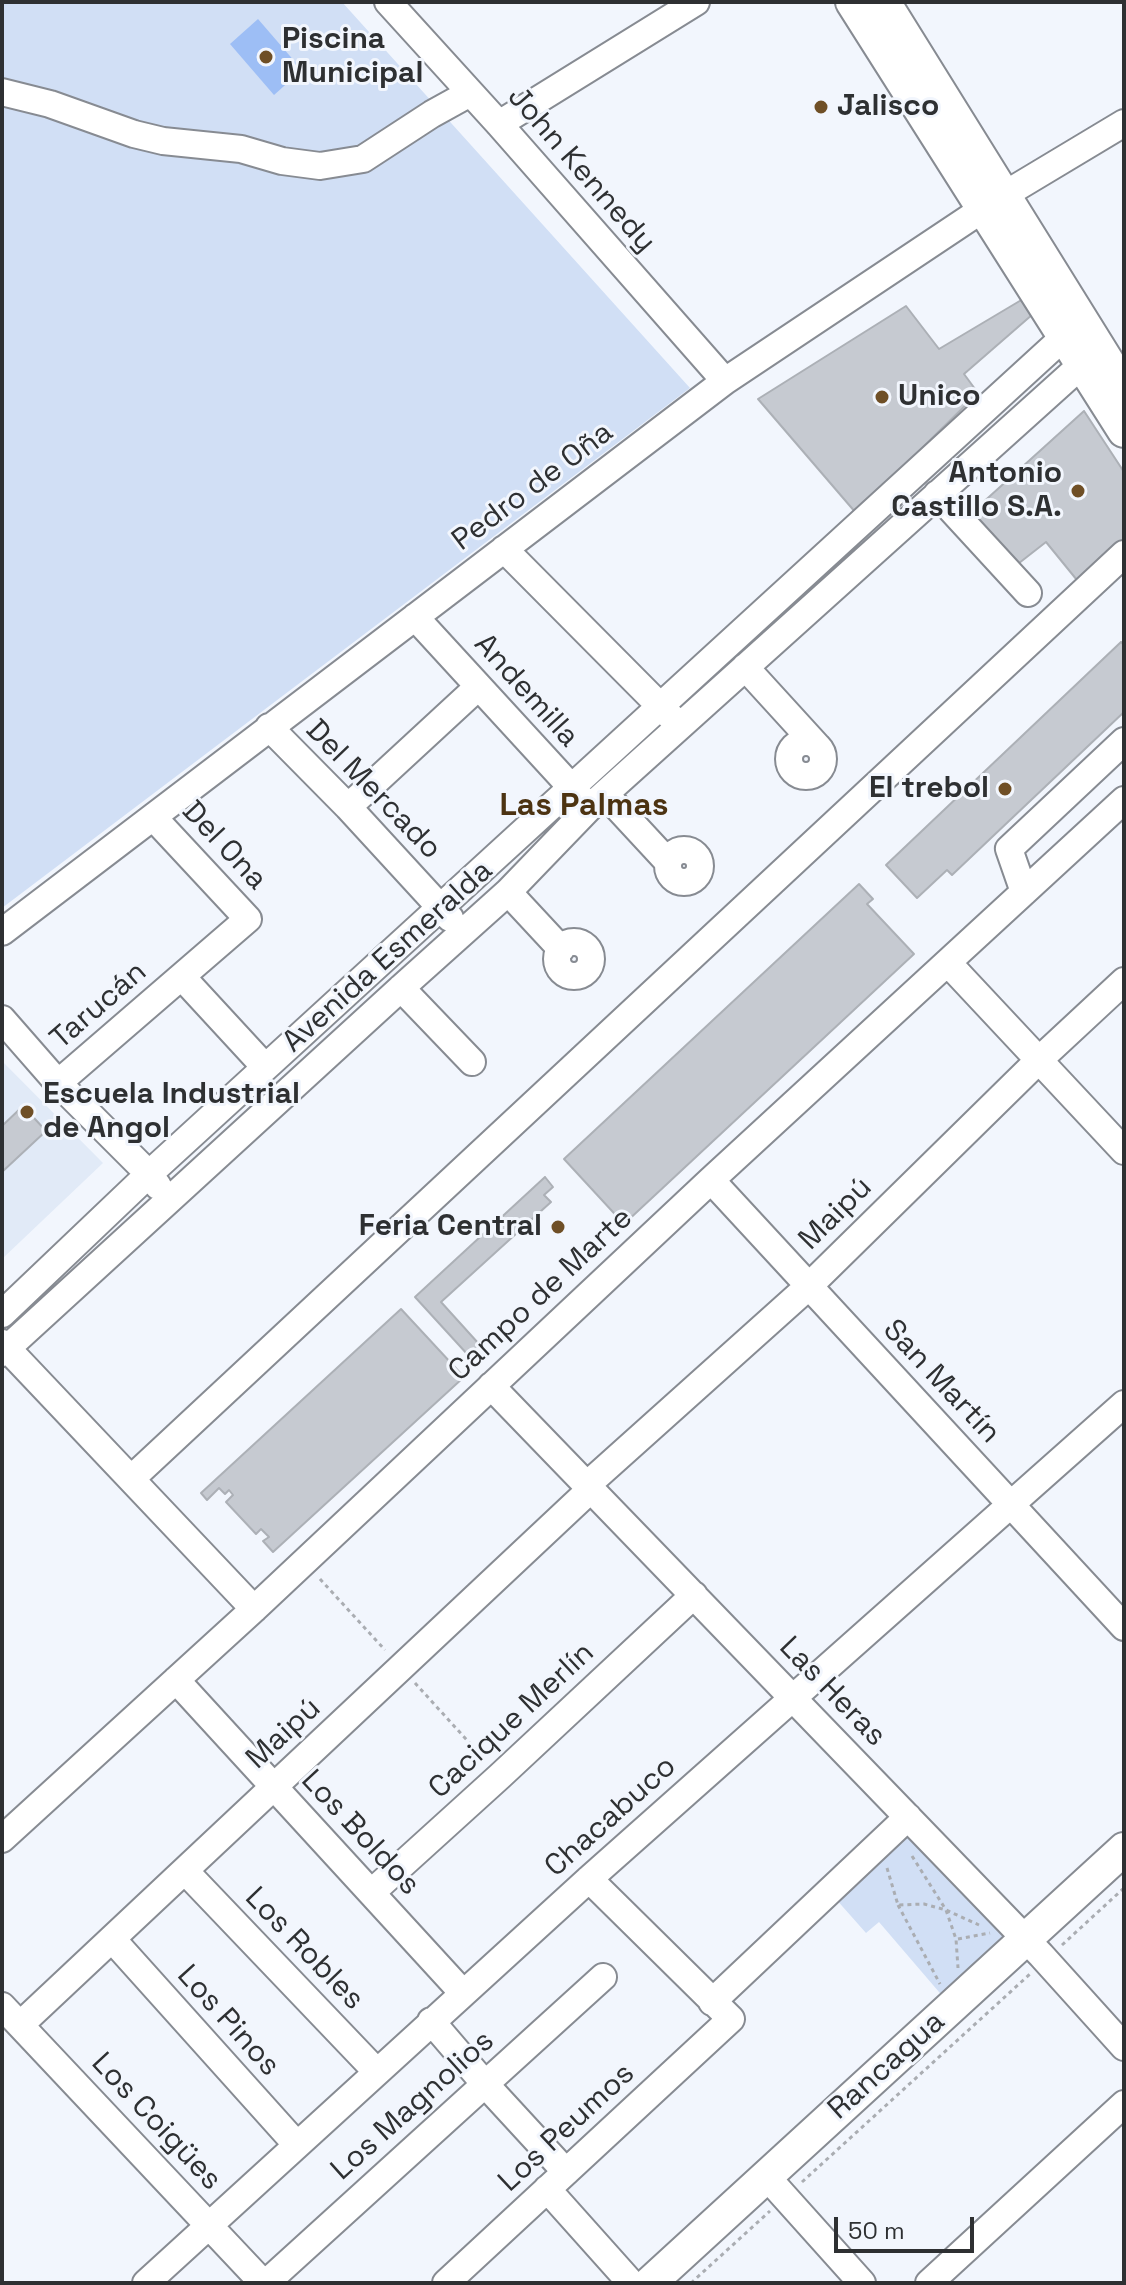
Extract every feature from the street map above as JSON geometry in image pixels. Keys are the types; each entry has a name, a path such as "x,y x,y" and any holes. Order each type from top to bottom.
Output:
{"main road":[{"path":"852,2 994,202"},
{"path":"884,2 994,202 1090,356 1124,431"},
{"path":"1090,356 1124,388"},
{"name":"Rancagua","path":"650,2283 776,2187 1036,1949 1124,1849"}],"street":[{"name":"John Kennedy","path":"388,2 725,381"},
{"path":"499,124 696,2"},
{"path":"2,92 50,104 163,141 241,149 282,161 320,166 363,159 470,93"},
{"name":"Pedro de Oña","path":"2,932 725,381 994,202 1124,123"},
{"name":"Avenida Esmeralda","path":"2,1314 257,1074 1073,328"},
{"name":"Avenida Esmeralda","path":"4,1348 508,892 597,801 1090,356"},
{"path":"937,494 1028,593"},
{"path":"504,549 680,726"},
{"path":"131,1479 1124,554"},
{"name":"Andemilla","path":"415,617 571,787 597,801 668,862"},
{"path":"745,667 818,747"},
{"path":"348,807 478,687"},
{"name":"Del Mercado","path":"269,727 348,807 462,933"},
{"path":"1024,892 1009,849 1124,741"},
{"name":"Campo de Marte","path":"2,1839 254,1609 711,1180 1124,800"},
{"name":"Del Ona","path":"153,817 248,919"},
{"path":"508,892 561,949"},
{"name":"Tarucán","path":"58,1083 248,919"},
{"path":"948,963 1124,1151"},
{"path":"182,977 257,1074 271,1106"},
{"name":"Maipú","path":"20,2025 589,1487 809,1286 1124,981"},
{"path":"401,988 472,1062"},
{"path":"2,1019 58,1083 149,1174 169,1201"},
{"path":"285,1049 307,1074"},
{"name":"San Martín","path":"711,1180 1124,1627"},
{"path":"4,1348 254,1609"},
{"name":"Las Heras","path":"491,1386 1036,1949 1124,2047"},
{"name":"Chacabuco","path":"146,2283 431,2021 1124,1404"},
{"name":"Cacique Merlín","path":"372,1892 694,1595"},
{"name":"Los Boldos","path":"176,1680 463,1993"},
{"name":"Los Peumos","path":"446,2283 557,2180 908,1817"},
{"name":"Los Robles","path":"185,1871 376,2071"},
{"path":"589,1879 721,2010"},
{"name":"Los Pinos","path":"112,1939 297,2145"},
{"name":"Los Magnolios","path":"264,2283 603,1977"},
{"name":"Los Coigües","path":"2,2006 264,2283"},
{"path":"431,2021 485,2084 631,2283"},
{"path":"929,2283 1124,2104"},
{"path":"776,2187 862,2283"}],"path":[{"path":"912,1856 946,1910 956,1939 958,1968"},
{"path":"885,1860 898,1905 941,1984"},
{"path":"691,2283 776,2187 1036,1949 1124,1888"},
{"path":"898,1905 924,1904 946,1910 993,1932 956,1939"}],"shaded area":[{"path":"2,2 342,2 690,388 2,908"},
{"name":"Escuela Industrial de Angol","path":"2,1061 103,1163 2,1259"},
{"path":"913,1829 1022,1941 951,2006 879,1922 866,1933 835,1898"}],"water":[{"name":"Piscina Municipal","path":"258,19 302,70 274,95 230,44"}],"building":[{"path":"1023,299 1033,314 964,374 978,393 856,513 758,399 906,306 939,349"},
{"path":"1084,411 1124,472 1124,543 1081,585 1046,542 1014,567 969,515"},
{"name":"El trebol","path":"1121,642 1124,645 1124,712 952,875 947,870 917,898 886,865"},
{"path":"859,884 873,899 867,904 914,954 624,1224 564,1159"},
{"path":"23,1106 46,1131 2,1172 2,1126"},
{"path":"545,1177 553,1187 544,1195 551,1202 441,1302 479,1344 468,1355 415,1297"},
{"path":"401,1309 464,1377 273,1552 263,1541 269,1537 261,1529 256,1534 226,1502 233,1495 229,1490 225,1494 219,1488 207,1500 201,1493"}],"place":[{"name":"Piscina Municipal","path":"266,57"},
{"name":"Jalisco","path":"821,107"},
{"name":"Unico","path":"882,397"},
{"name":"Antonio Castillo S.A.","path":"1078,491"},
{"name":"El trebol","path":"1005,789"},
{"name":"Escuela Industrial de Angol","path":"27,1112"},
{"name":"Feria Central","path":"558,1227"}],"district":[{"name":"Las Palmas","path":"584,806"}]}
